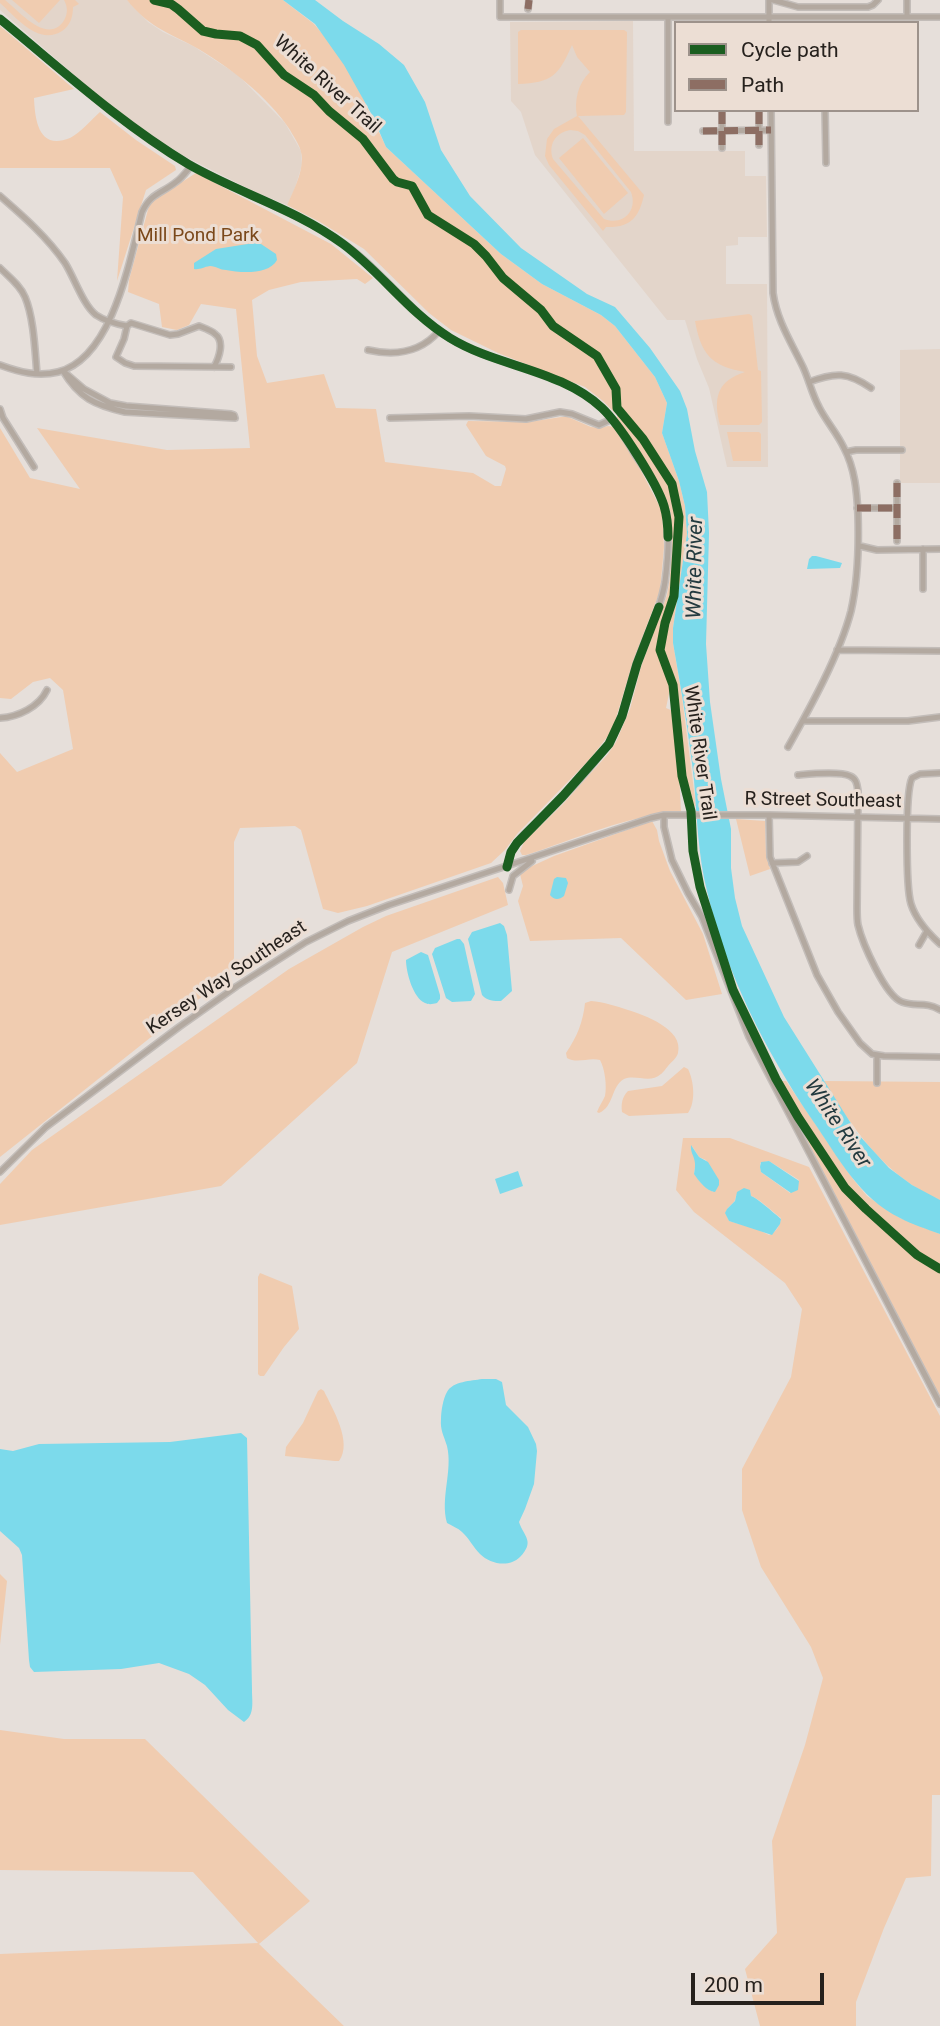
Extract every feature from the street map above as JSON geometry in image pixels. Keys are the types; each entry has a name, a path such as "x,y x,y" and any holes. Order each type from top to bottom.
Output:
{"street":[{"path":"500,0 500,17 940,17"},
{"path":"528,9 529,0"},
{"path":"769,19 771,0 800,7 869,7 878,0"},
{"path":"906,0 907,17"},
{"path":"668,17 668,121"},
{"path":"0,19 114,115 156,144 191,166 289,213 342,243 439,331 463,344 540,373 595,402 612,419 647,473 665,508 668,533 663,592 622,716 614,735 590,767 517,843 507,867"},
{"path":"722,112 722,148"},
{"path":"759,112 759,145"},
{"path":"771,112 774,298 779,321 817,404 846,452 855,480 860,546 851,610 837,650 789,747"},
{"path":"825,112 826,163"},
{"path":"703,131 771,130"},
{"path":"0,366 37,374 54,373 84,357 97,341 116,306 146,204 156,194 177,182 191,166"},
{"path":"0,196 48,242 65,263 90,309 97,315 108,321 127,326 131,323 170,335 199,326 216,334 219,339 219,357 214,367"},
{"path":"0,268 16,283 25,297 37,374"},
{"path":"127,326 116,357 125,363 134,366 231,367"},
{"path":"368,350 389,353 410,351 430,340 439,331"},
{"path":"63,370 84,389 110,402 231,414 235,418 125,412 109,408 82,395 71,384 63,370"},
{"path":"809,382 832,375 847,375 859,379 871,388"},
{"path":"0,409 34,467"},
{"path":"390,418 469,416 526,419 561,412 600,425 612,419"},
{"path":"846,452 902,450"},
{"path":"897,483 897,541"},
{"path":"857,508 897,508"},
{"path":"860,546 877,550 940,550"},
{"path":"923,549 923,589"},
{"path":"837,650 940,651"},
{"path":"0,718 11,718 27,710 44,697 47,690"},
{"path":"803,721 903,721 940,717"},
{"path":"798,775 843,774 854,779 858,789 858,916 864,942 871,960 897,999 926,1004 940,1010"},
{"path":"940,774 922,774 912,778 909,786 908,818 909,895 915,913 940,944"},
{"path":"664,815 664,827 672,860 702,917 749,1037 940,1404"},
{"name":"Kersey Way Southeast","path":"0,1172 46,1128 179,1027 306,942 389,905 664,815"},
{"name":"R Street Southeast","path":"664,815 940,819"},
{"path":"769,815 769,852 772,863 817,975 827,995 860,1043 877,1056 940,1057"},
{"path":"509,890 518,870 542,855"},
{"path":"772,863 798,862 807,856"},
{"path":"919,945 928,931"},
{"path":"877,1056 877,1083"}],"shaded area":[{"path":"0,0 127,0 148,22 193,46 238,75 285,123 301,151 302,165 287,205 182,155 120,115 0,10"},
{"path":"633,21 634,151 745,151 745,176 766,176 767,237 738,237 738,245 726,246 726,284 767,284 768,467 727,467 709,388 685,320 667,320 535,155 521,112 511,101 510,22"},
{"path":"940,349 940,483 900,483 900,350"}],"green space":[{"path":"0,0 5,0 41,28 49,29 56,28 65,19 67,11 64,0 75,0 79,4 73,7 71,21 65,29 53,35 44,35 20,22"},
{"path":"12,0 60,0 39,23"},
{"path":"127,0 283,0 314,24 345,60 386,147 501,254 542,284 601,315 615,326 655,377 667,403 662,433 685,506 687,534 673,643 696,806 692,805 683,774 675,686 662,648 666,623 676,594 680,513 673,483 662,466 657,466 668,481 677,512 672,598 658,650 671,684 666,708 673,711 681,812 621,823 522,855 520,851 524,842 608,754 630,709 670,578 671,514 661,488 617,415 585,387 498,353 451,330 429,313 364,249 287,205 299,177 302,159 298,144 281,118 259,94 233,72 206,53 150,22"},
{"path":"0,26 74,89 34,98 37,123 45,137 59,141 70,138 100,112 175,166 176,170 146,190 117,281 123,197 110,168 0,168"},
{"path":"518,32 627,32 626,112 624,115 578,116 644,195 636,215 628,223 606,227 603,231 549,165 545,156 547,139 554,129 577,116 578,92 582,81 590,72 577,57 572,45 563,64 553,75 539,82 518,84","holes":["570,130 585,135 631,192 631,211 623,219 604,219 553,159 551,149 554,140"]},
{"path":"583,138 628,193 604,214 559,158"},
{"name":"Mill Pond Park","path":"196,173 331,244 373,278 365,284 357,279 301,282 269,290 252,300 257,356 267,383 324,374 336,408 376,409 385,462 473,473 495,486 501,486 505,466 486,456 466,425 468,421 529,422 568,417 591,427 614,427 637,463 662,511 664,547 660,591 634,659 612,731 589,760 491,863 367,906 338,913 323,909 301,830 295,826 240,828 234,842 234,958 228,976 0,1157 0,753 17,772 73,749 63,690 50,678 33,682 11,699 0,698 0,428 30,478 80,489 37,428 167,450 250,448 236,309 201,304 189,325 177,330 162,327 159,304 128,292 149,206"},
{"path":"749,314 752,316 758,370 761,371 762,422 759,425 720,425 717,407 719,392 728,380 745,372 724,366 710,357 704,350 695,321"},
{"path":"727,432 759,432 761,461 733,461"},
{"path":"736,819 765,821 766,855 770,869 750,876"},
{"path":"652,821 670,871 703,934 722,994 686,1000 621,938 530,941 518,901 523,886 520,874 554,856"},
{"path":"498,877 503,883 508,905 392,952 357,1063 221,1186 0,1225 0,1184 32,1150 289,969 386,916"},
{"path":"591,1001 652,1019 669,1030 678,1044 676,1057 662,1073 648,1079 624,1079 617,1086 607,1106 599,1113 597,1112 605,1096 606,1087 600,1060 571,1060 566,1053 579,1029 585,1003"},
{"path":"684,1067 688,1069 693,1085 692,1103 688,1113 629,1116 622,1112 622,1101 628,1091 662,1086"},
{"path":"772,1081 786,1081 867,1196 900,1218 940,1234 940,1398"},
{"path":"824,1081 940,1082 940,1200 903,1179 887,1165 859,1134"},
{"path":"683,1138 730,1138 809,1167 940,1416 940,1795 932,1795 931,1876 906,1878 856,2002 856,2026 760,2026 745,1969 777,1933 772,1841 805,1745 823,1678 811,1647 761,1567 742,1510 742,1469 791,1377 802,1309 785,1283 694,1212 676,1190","holes":["692,1146 699,1157 706,1160 713,1192 702,1184 694,1173 696,1162","769,1161 799,1180 790,1193 761,1172 760,1163","750,1190 751,1196 781,1218 776,1230 769,1235 729,1221 727,1211 736,1195"]},
{"path":"260,1273 292,1286 299,1329 264,1376 258,1374"},
{"path":"321,1389 332,1406 343,1435 343,1453 339,1461 285,1456 286,1447 303,1423"},
{"path":"0,1574 7,1581 0,1645"},
{"path":"0,1730 64,1739 145,1739 310,1901 259,1944 344,2026 0,2026 0,1954 258,1943 193,1872 0,1870"}],"water":[{"name":"White River","path":"283,0 315,0 379,44 404,65 425,102 441,150 470,196 521,248 587,294 615,307 650,348 680,391 687,409 707,492 709,533 706,644 710,702 731,829 731,868 735,898 742,926 784,1017 857,1133 889,1168 912,1185 940,1200 940,1234 910,1223 886,1210 850,1176 795,1094 763,1039 736,982 715,922 702,864 692,763 673,643 687,534 685,506 662,433 667,403 655,377 615,326 601,315 542,284 501,254 386,147 372,115 344,65 315,24"},
{"path":"261,244 276,254 277,260 273,265 254,272 210,266 194,269 194,263 216,249"},
{"path":"812,556 842,563 840,568 807,569"},
{"path":"557,877 566,878 568,883 564,896 557,899 550,895"},
{"path":"500,923 507,935 512,991 501,1001 496,1001 488,1000 482,995 468,939 472,932"},
{"path":"457,939 464,944 475,994 471,1001 452,1002 446,998 432,954 435,948"},
{"path":"421,952 428,955 440,995 437,1003 428,1004 421,1000 409,978 406,960"},
{"path":"691,1145 699,1157 708,1162 719,1180 715,1192 700,1183 694,1174"},
{"path":"769,1161 799,1181 798,1190 791,1193 761,1172 761,1162"},
{"path":"518,1171 523,1186 500,1194 495,1179"},
{"path":"744,1188 750,1190 751,1196 781,1219 772,1235 729,1221 725,1213 735,1201 737,1192"},
{"path":"482,1379 502,1382 506,1405 528,1427 537,1451 534,1484 519,1522 527,1539 527,1547 520,1557 505,1564 494,1562 480,1554 462,1532 447,1523 445,1514 449,1465 441,1426 443,1402 453,1386"},
{"path":"241,1433 247,1438 252,1704 248,1719 244,1722 228,1710 205,1685 189,1674 159,1663 121,1669 34,1672 29,1660 22,1555 19,1548 0,1531 0,1449 13,1451 39,1444 170,1442"}],"marked path":[{"path":"528,9 529,0"},
{"path":"722,112 722,148"},
{"path":"759,112 759,145"},
{"path":"703,131 771,130"},
{"path":"897,483 897,541"},
{"path":"857,508 897,508"}],"cycle path":[{"name":"White River Trail","path":"154,0 171,4 203,31 240,36 257,45 284,75 314,95 363,139 393,179 412,186 428,215 474,244 503,278 541,310 553,326 597,356 616,389 617,408 643,439 672,484 679,517 674,596 660,650 673,685 682,776 691,811 693,851 700,887 733,990 776,1079 845,1188 917,1255 940,1269"},
{"path":"0,19 91,95 163,148 207,174 306,221 343,244 421,317 450,338 488,356 548,376 585,395 602,408 628,440 660,496 668,537"},
{"path":"507,867 517,843 609,744 622,716 637,664 659,607"}]}
